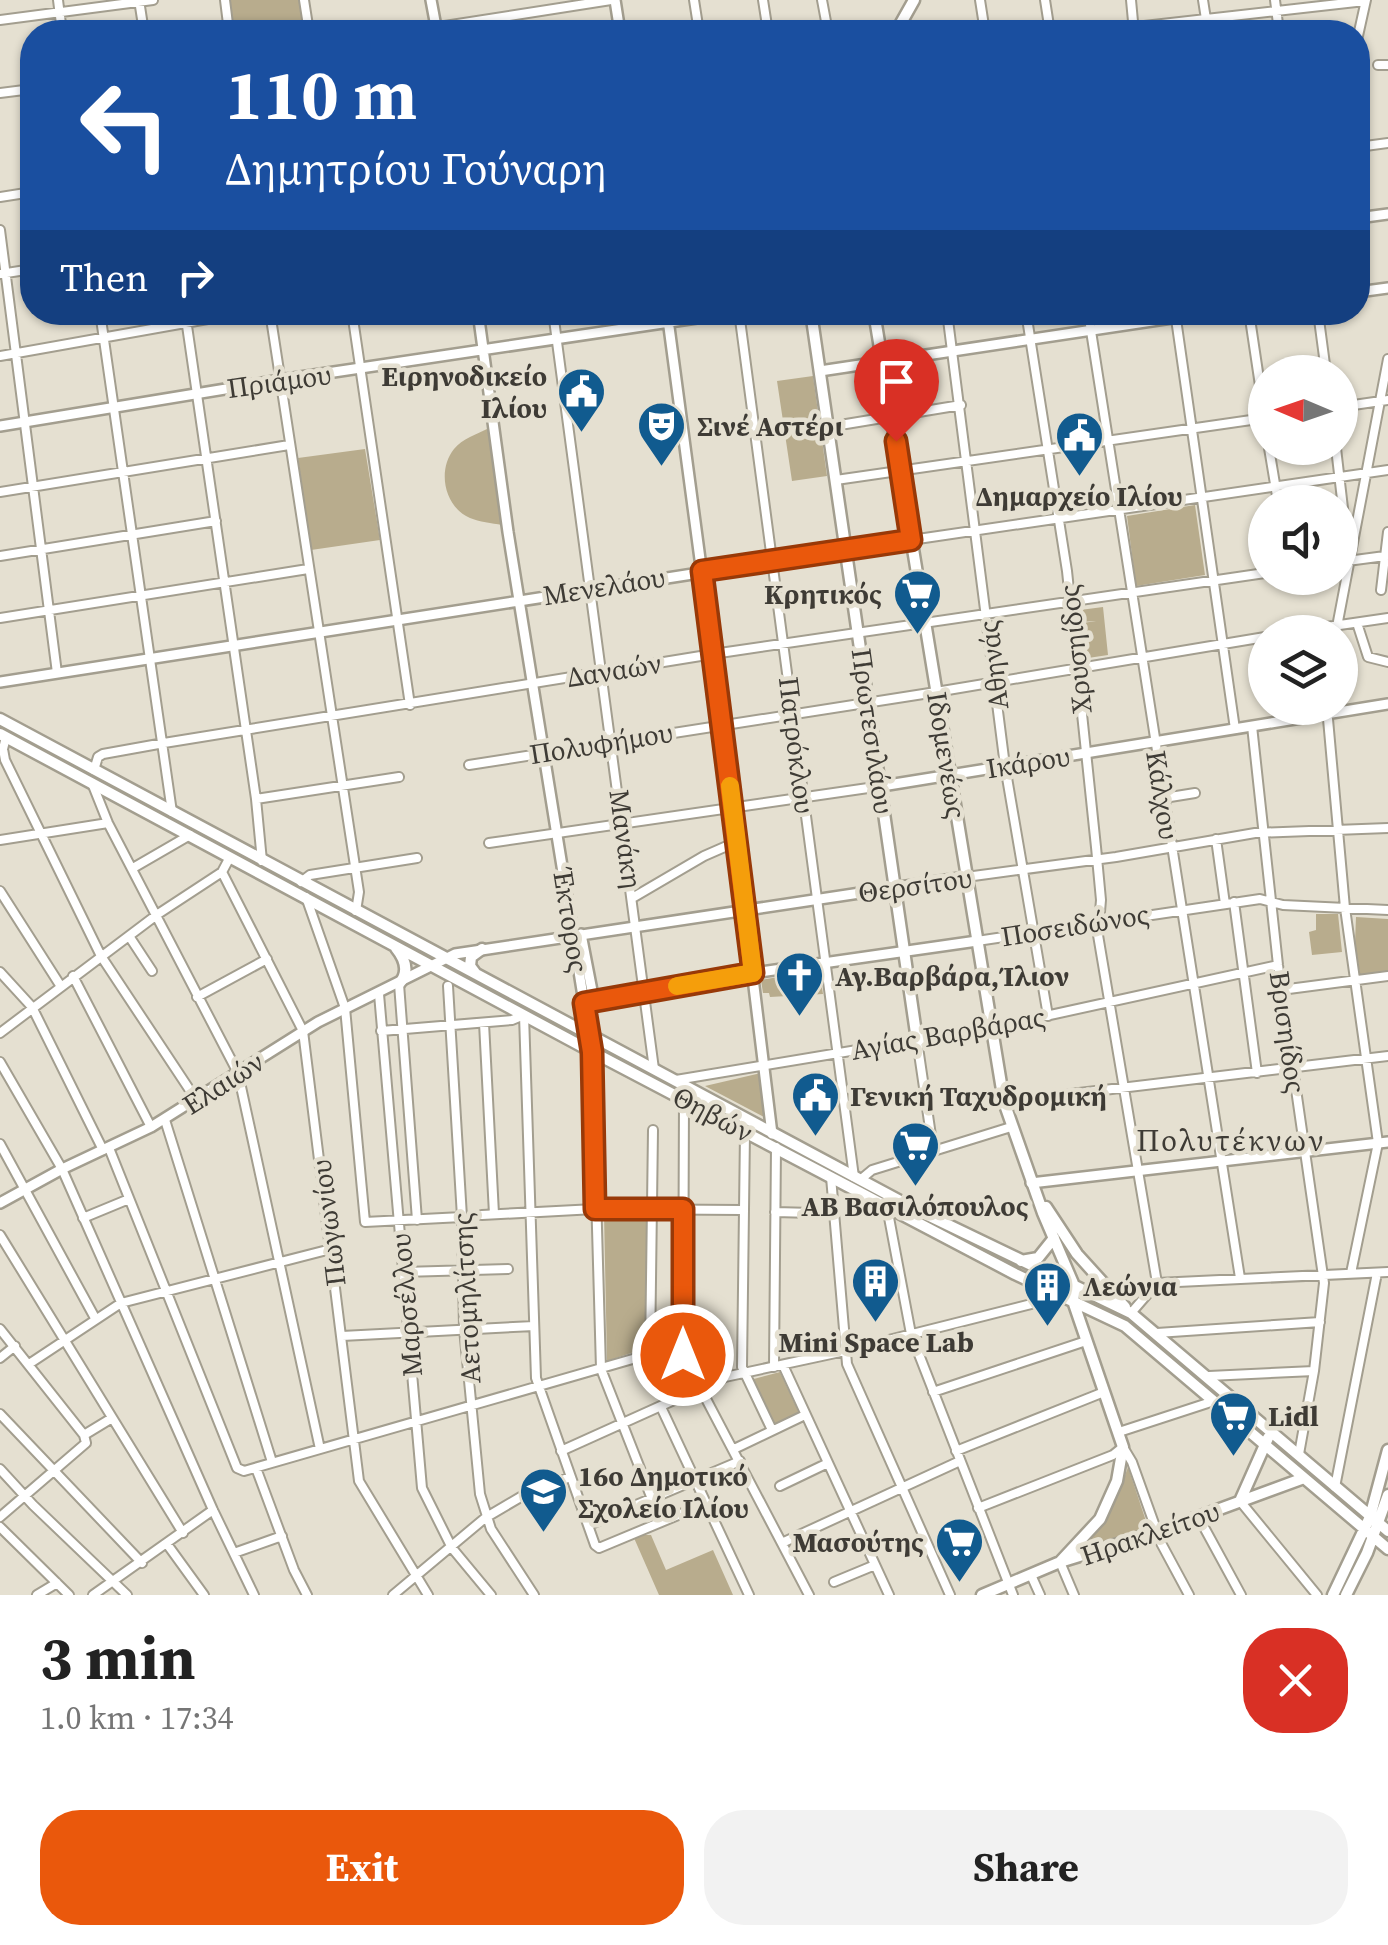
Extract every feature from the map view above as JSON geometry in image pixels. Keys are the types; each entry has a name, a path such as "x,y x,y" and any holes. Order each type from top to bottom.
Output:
{"main road":[{"name":"Πρωτεσιλάου","path":"813,325 917,1040"},
{"name":"Ιδομενέως","path":"876,325 1004,1102 1075,1288 1068,1299 1123,1447"},
{"name":"Θηβών","path":"0,719 772,1134 1131,1313 1379,1524"},
{"name":"Θηβών","path":"3,735 592,1052 1137,1333 1388,1550"},
{"path":"392,943 405,966 404,978 398,984"},
{"path":"477,975 470,962 482,948"},
{"name":"Αγίας Βαρβάρας","path":"917,1040 991,1028"},
{"name":"Ιδομενέως","path":"1034,1188 1077,1254 1131,1313"},
{"path":"1020,1261 1038,1258 1054,1238"},
{"name":"Ηρακλείτου","path":"1240,1501 1273,1432"},
{"path":"982,1595 1011,1590 1060,1562 1089,1533 1107,1508 1123,1447"},
{"path":"1379,1524 1388,1450"},
{"name":"Ηρακλείτου","path":"1060,1562 1199,1518 1304,1478"},
{"path":"1333,1595 1379,1524 1388,1495"},
{"path":"1346,1595 1369,1535"}],"street":[{"path":"58,0 61,20"},
{"path":"0,20 153,0"},
{"path":"495,20 613,0"},
{"path":"1203,0 1206,19"},
{"path":"1199,20 1275,5 1366,1"},
{"path":"0,230 58,672"},
{"path":"102,325 172,812"},
{"path":"0,356 150,325"},
{"path":"186,325 262,860"},
{"path":"272,325 359,892 356,911"},
{"path":"354,325 410,705"},
{"name":"Έκτορος","path":"480,325 557,834 589,1002 601,1369 661,1522"},
{"name":"Μανάκη","path":"555,325 654,1068"},
{"name":"Πριάμου","path":"0,426 626,325"},
{"path":"669,325 772,1134"},
{"name":"Πατρόκλου","path":"740,325 857,1178"},
{"name":"Αθηνάς","path":"949,325 1005,766 1048,1016"},
{"name":"Χρυσηίδος","path":"1028,325 1059,518 1077,669 1101,900 1097,921 1157,1283"},
{"name":"Κάλχου","path":"1089,325 1240,1278"},
{"path":"820,371 1118,325"},
{"path":"1177,325 1235,729"},
{"path":"1252,325 1256,355"},
{"path":"1320,325 1324,355"},
{"path":"1358,508 1384,401 1388,359"},
{"path":"1358,405 1384,401"},
{"path":"828,427 960,404"},
{"path":"836,480 1248,420"},
{"path":"0,492 290,445"},
{"path":"1338,465 1340,485"},
{"name":"Μενελάου","path":"1293,485 1388,470"},
{"name":"Μενελάου","path":"0,682 592,587 1248,492"},
{"path":"0,556 216,521"},
{"path":"1381,590 1388,532"},
{"path":"1358,559 1386,555"},
{"path":"0,618 308,569"},
{"name":"Δαναών","path":"94,770 103,754 164,743 784,643 1248,576"},
{"path":"1358,623 1388,618"},
{"path":"1358,626 1368,657 1388,662"},
{"name":"Πολυφήμου","path":"470,764 1248,640"},
{"name":"Ικάρου","path":"1358,707 1388,704"},
{"name":"Ικάρου","path":"488,843 733,809 1257,725"},
{"path":"1327,725 1344,908 1365,1059 1383,1142 1351,1273"},
{"name":"Βρισηίδος","path":"1252,726 1278,964 1324,1275 1314,1370 1298,1454"},
{"path":"3,735 5,760 102,956 197,1100"},
{"path":"256,799 398,777"},
{"path":"92,783 108,822 238,1073 320,1449"},
{"path":"1164,798 1195,792"},
{"path":"0,840 108,822"},
{"name":"Θερσίτου","path":"444,958 482,948 1097,860 1216,839 1388,828"},
{"path":"133,868 190,835"},
{"path":"1216,839 1243,972 1256,1073"},
{"path":"634,897 736,842"},
{"path":"0,1033 60,985 222,872 230,857"},
{"path":"302,882 308,876 416,858"},
{"name":"Πωγωνίου","path":"222,872 304,1031 354,1439 364,1492 428,1595"},
{"path":"0,891 60,985"},
{"path":"306,897 345,1008 365,1222 462,1217"},
{"name":"Ποσειδώνος","path":"589,1002 753,973 1260,899 1284,905 1388,910"},
{"path":"128,936 152,971"},
{"name":"Ελαιών","path":"0,1204 62,1169 152,1128 304,1031 444,958"},
{"path":"197,997 267,959"},
{"name":"Αγίας Βαρβάρας","path":"991,1028 1278,964"},
{"path":"0,972 32,1007 106,1149 237,1468 244,1472 650,1354 653,1130"},
{"path":"73,976 152,1128"},
{"path":"1282,990 1388,976"},
{"path":"398,984 417,1220"},
{"name":"Αετομηλίτσης","path":"448,986 462,1217 464,1329 485,1518 534,1595"},
{"name":"Μαρσέλλου","path":"379,994 425,1498 452,1548 491,1595"},
{"path":"381,1031 512,1020 524,1014 538,1386 570,1477 597,1548 707,1503"},
{"path":"484,1023 494,1214"},
{"name":"Αγίας Βαρβάρας","path":"676,1080 917,1040"},
{"name":"Πρωτεσιλάου","path":"917,1040 933,1149"},
{"path":"1004,1102 1388,1056"},
{"path":"0,1062 62,1169 212,1510 254,1595"},
{"path":"684,1099 683,1355 810,1595"},
{"path":"164,1120 272,1462"},
{"path":"857,1178 933,1149 1011,1127"},
{"path":"746,1131 742,1210 744,1373 772,1430"},
{"path":"1034,1188 1136,1170 1383,1142"},
{"path":"0,1144 95,1318"},
{"path":"776,1147 778,1366 889,1595"},
{"path":"831,1177 845,1351 851,1376 950,1595"},
{"path":"84,1218 128,1199"},
{"path":"887,1206 911,1334 1011,1590"},
{"path":"482,1215 595,1209 742,1210"},
{"path":"775,1212 813,1213"},
{"path":"0,1235 183,1533"},
{"path":"28,1364 121,1303 331,1249"},
{"path":"403,1272 508,1269"},
{"path":"1131,1313 1157,1283 1388,1272"},
{"path":"1336,1487 1377,1273"},
{"path":"561,1451 701,1388 744,1373 1068,1299"},
{"path":"1156,1334 1320,1322"},
{"path":"342,1336 534,1326"},
{"path":"0,1329 84,1435 85,1446 0,1517"},
{"path":"933,1392 1086,1341"},
{"path":"0,1358 14,1346"},
{"path":"1209,1376 1314,1370"},
{"path":"956,1451 1104,1392"},
{"path":"1119,1432 1215,1401"},
{"path":"661,1407 749,1595"},
{"path":"0,1414 142,1562"},
{"path":"734,1449 805,1415"},
{"path":"84,1435 112,1418"},
{"path":"978,1508 1113,1455 1123,1447"},
{"name":"Ιδομενέως","path":"1123,1447 1157,1532 1189,1595"},
{"path":"588,1525 740,1461"},
{"path":"784,1542 960,1461"},
{"path":"780,1486 828,1463"},
{"path":"256,1468 302,1593"},
{"path":"0,1469 128,1595"},
{"path":"393,1595 485,1518 524,1495 570,1477"},
{"path":"1240,1501 1318,1595"},
{"path":"93,1595 212,1510"},
{"path":"1199,1518 1242,1595"},
{"path":"0,1528 69,1595"},
{"path":"234,1552 282,1536"},
{"path":"167,1544 204,1595"},
{"path":"1060,1562 1074,1595"},
{"path":"834,1582 875,1565"},
{"path":"1032,1575 1040,1595"},
{"path":"37,1595 57,1583"}],"shaded area":[{"path":"229,0 299,0 302,20 232,20"},
{"path":"813,376 827,476 792,481 777,381"},
{"path":"489,428 502,525 461,513 446,487 446,467 454,449"},
{"path":"365,449 380,540 311,550 298,458"},
{"path":"1195,505 1205,575 1136,586 1127,516"},
{"path":"1103,607 1108,655 1088,658 1083,623 1096,621 1081,622 1080,610"},
{"path":"1316,914 1338,914 1342,952 1312,955 1309,932 1316,930"},
{"path":"1356,917 1388,919 1388,972 1360,975"},
{"path":"819,970 823,994 770,997 763,993 761,980"},
{"path":"761,1073 766,1118 705,1086"},
{"path":"604,1213 646,1213 646,1348 607,1361"},
{"path":"780,1372 800,1415 773,1427 750,1380"},
{"path":"1128,1467 1149,1530 1076,1552 1108,1513"},
{"path":"651,1535 666,1570 713,1550 733,1595 659,1595 634,1538"}],"slow traffic":[{"path":"677,986 753,973 730,786"}],"place":[{"name":"Ειρηνοδικείο Ιλίου","path":"582,434"},
{"name":"Σινέ Αστέρι","path":"662,468"},
{"name":"Δημαρχείο Ιλίου","path":"1079,478"},
{"name":"Κρητικός","path":"917,636"},
{"name":"Αγ.Βαρβάρα,Ίλιον","path":"800,1018"},
{"name":"Γενική Ταχυδρομική","path":"815,1138"},
{"name":"ΑΒ Βασιλόπουλος","path":"915,1188"},
{"name":"Mini Space Lab","path":"876,1324"},
{"name":"Λεώνια","path":"1048,1328"},
{"name":"Lidl","path":"1233,1458"},
{"name":"16ο Δημοτικό Σχολείο Ιλίου","path":"543,1534"},
{"name":"Μασούτης","path":"959,1584"}],"district":[{"name":"Πολυτέκνων","path":"1231,1141"}],"route":[{"path":"683,1355 683,1209 595,1209 592,1052 584,1003 753,973 702,571 911,540 896,441"}]}
